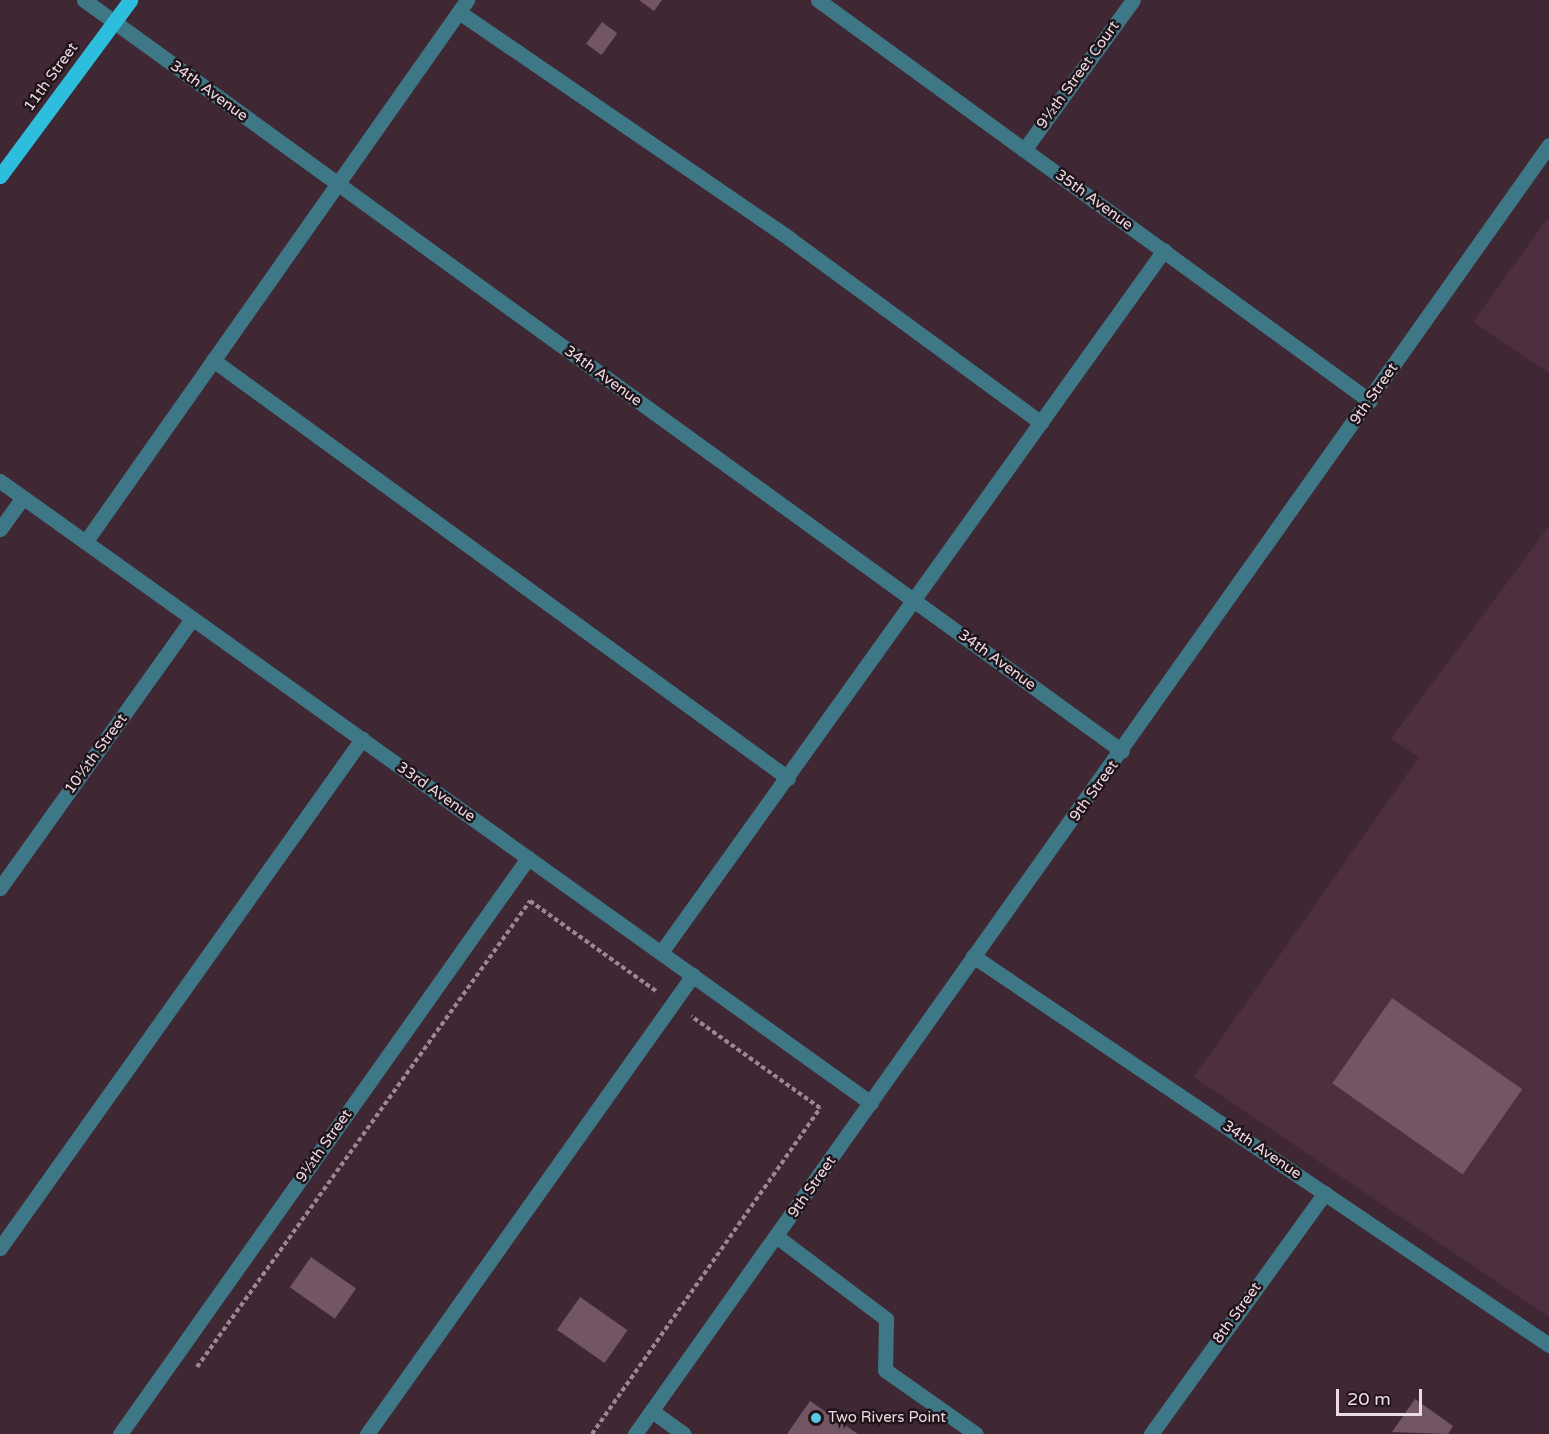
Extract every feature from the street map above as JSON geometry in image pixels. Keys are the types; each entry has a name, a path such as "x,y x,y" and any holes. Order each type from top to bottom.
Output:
{"main road":[{"name":"11th Street","path":"0,176 130,0"}],"street":[{"name":"34th Avenue","path":"84,0 112,23 1122,751"},
{"name":"35th Avenue","path":"818,0 1370,401"},
{"name":"9½th Street Court","path":"1024,150 1133,0"},
{"path":"86,541 334,183 463,6 790,239 1041,423"},
{"name":"9th Street","path":"635,1434 973,956 1122,751 1549,145"},
{"path":"662,951 915,601 1164,250"},
{"path":"213,360 788,778"},
{"name":"33rd Avenue","path":"0,482 662,951 871,1103"},
{"path":"0,529 23,497"},
{"name":"10½th Street","path":"0,888 192,620"},
{"path":"0,1248 362,739"},
{"name":"9½th Street","path":"120,1434 528,858"},
{"name":"34th Avenue","path":"973,956 1549,1345"},
{"path":"367,1434 693,975"},
{"name":"8th Street","path":"1151,1434 1325,1193"},
{"path":"776,1236 886,1319 885,1370 976,1434"},
{"path":"652,1411 684,1434"}],"path":[{"path":"191,1376 530,901 820,1108 592,1434"}],"shaded area":[{"path":"1547,219 1549,221 1549,373 1473,322"},
{"path":"1549,526 1549,1317 1194,1077 1419,757 1391,739"}],"building":[{"path":"639,0 662,0 654,11"},
{"path":"602,22 617,33 602,55 586,44"},
{"path":"1392,998 1522,1089 1463,1174 1332,1083"},
{"path":"311,1257 356,1289 335,1319 290,1287"},
{"path":"580,1297 628,1330 605,1363 557,1330"},
{"path":"1415,1399 1453,1426 1448,1434 1392,1432"},
{"name":"Two Rivers Point","path":"810,1401 858,1434 787,1434"}],"place":[{"name":"Two Rivers Point","path":"816,1418"}]}
